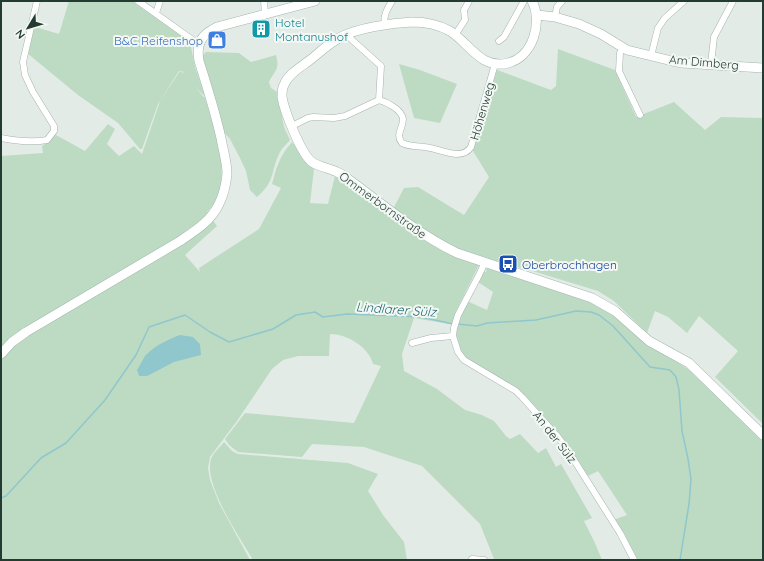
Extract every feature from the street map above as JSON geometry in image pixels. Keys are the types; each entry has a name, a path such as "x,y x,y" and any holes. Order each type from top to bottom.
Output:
{"main road":[{"path":"1,354 12,342 26,332 196,230 208,220 216,209 225,189 227,168 219,132 199,61 199,43 206,33 217,27 315,1"},
{"path":"494,64 508,63 515,60 523,55 530,45 537,24 537,15 532,1"},
{"name":"Am Dimberg","path":"537,15 555,17 601,34 623,48 675,62 763,68"},
{"name":"Ommerbornstraße","path":"494,64 478,57 455,35 437,25 413,22 385,25 349,34 333,42 286,81 282,92 282,98 292,126 303,149 312,162 343,175 423,235 457,253 592,298 609,306 649,341 689,363 763,435"}],"street":[{"path":"1,138 38,142 47,140 54,131 51,118 37,99 25,75 23,62 37,1"},
{"path":"138,1 199,43"},
{"path":"156,13 160,1"},
{"path":"264,1 265,14"},
{"path":"385,25 385,13 392,1"},
{"path":"455,35 464,20 464,10 469,1"},
{"path":"499,41 504,37 524,1"},
{"path":"555,17 557,7 562,1"},
{"path":"651,56 658,28 665,18 684,1"},
{"path":"711,64 714,37 733,1"},
{"path":"292,126 313,117 334,118 345,116 379,100 381,66 351,39 349,34"},
{"path":"623,48 620,53 619,71 640,115"},
{"name":"Höhenweg","path":"379,100 391,106 402,116 403,120 398,136 402,143 432,148 448,153 468,152 472,147 494,64"},
{"name":"An der Sülz","path":"485,262 480,276 460,309 455,324 453,336 458,352 464,360 522,397 558,437 620,533 634,560"},
{"path":"412,343 431,338 453,336"},
{"path":"472,559 484,560"}],"green space":[{"path":"69,1 133,1 173,28 190,42 195,67 205,96 182,71 179,71 158,104 142,149 140,149 118,123 78,95 27,53 32,26 59,34"},
{"path":"558,49 615,70 636,117 674,102 705,130 721,117 763,118 763,424 715,377 738,351 699,316 687,333 668,317 655,311 647,333 614,301 598,291 526,269 483,259 458,250 392,211 404,188 418,187 464,215 489,177 473,151 497,70 551,90 556,86"},
{"path":"206,52 239,53 251,62 276,55 277,67 269,82 271,88 277,92 284,127 290,140 280,152 270,181 257,197 250,190 246,171 230,139 221,129 202,56"},
{"path":"399,64 457,84 440,123 414,118"},
{"path":"180,71 187,76 205,98 214,126 221,157 222,172 220,187 216,200 207,212 217,226 185,255 200,272 199,268 259,229 281,188 272,184 279,162 284,152 292,142 305,160 314,169 310,203 328,204 335,176 425,239 479,265 455,313 460,313 467,301 487,310 493,292 478,282 484,272 486,272 487,266 606,308 669,357 697,375 763,440 763,560 636,560 613,520 627,515 598,471 586,477 518,390 469,362 461,351 456,335 455,325 414,318 402,354 404,371 437,389 465,410 482,415 494,421 510,439 520,434 538,453 546,448 556,467 561,464 592,518 584,521 602,560 494,559 480,524 422,466 364,447 312,444 302,457 238,452 229,445 225,439 245,413 354,423 381,366 373,364 367,352 350,339 343,336 330,334 329,356 298,356 283,360 272,369 237,421 210,457 208,468 210,480 219,503 250,560 1,560 1,156 43,153 42,146 56,135 85,151 108,124 115,129 107,144 119,156 134,146 142,154 160,101"},
{"path":"224,442 232,451 238,454 348,463 378,474 368,491 383,515 404,542 407,560 253,560 224,511 212,482 210,470 211,459"}],"water":[{"path":"180,335 193,337 200,344 201,355 174,362 147,376 139,376 137,370 146,355 158,345"}],"waterway":[{"name":"Lindlarer Sülz","path":"457,324 477,326 487,323 536,320 576,311 591,312 599,315 613,326 650,367 670,370 676,377 679,390 682,431 691,479 689,504 680,560"},
{"name":"Lindlarer Sülz","path":"1,498 6,496 41,458 66,443 105,400 136,355 149,327 185,315 210,332 229,342 273,329 296,315 315,312 323,317 347,314 421,317 453,324"}],"place":[{"name":"Hotel Montanushof","path":"261,29"},
{"name":"B&C Reifenshop","path":"217,40"},
{"name":"Oberbrochhagen","path":"508,264"}]}
